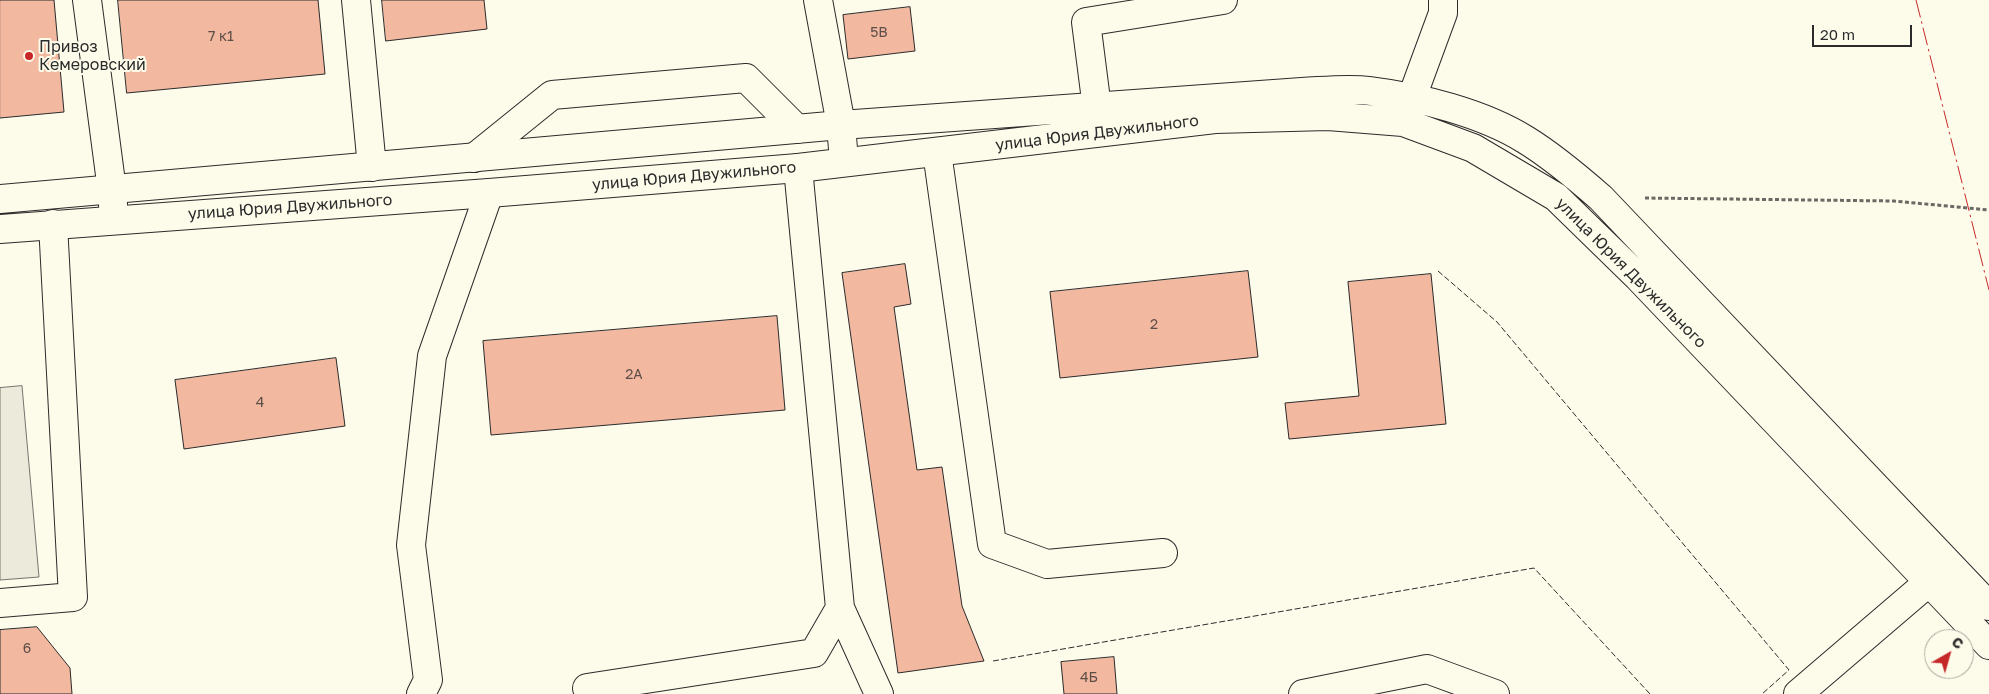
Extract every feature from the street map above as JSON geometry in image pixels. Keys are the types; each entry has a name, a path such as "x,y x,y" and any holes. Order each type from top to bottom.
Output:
{"main road":[{"path":"87,0 112,190 114,219"},
{"path":"356,0 372,167"},
{"path":"818,0 840,125 844,161"},
{"path":"1097,108 1086,22 1223,0"},
{"path":"1407,111 1442,13 1443,0"},
{"path":"474,158 552,95 746,78 798,129"},
{"name":"улица Юрия Двужильного","path":"0,199 840,125 1302,92 1369,90 1556,197 1638,277 1989,645"},
{"name":"улица Юрия Двужильного","path":"0,229 114,219 489,194 798,168 844,161 1215,120 1407,111 1474,116 1525,139 1576,175 1601,198 1989,606"},
{"path":"937,152 992,544 1047,564 1163,554"},
{"path":"798,168 840,608 879,694"},
{"path":"421,694 428,680 411,545 432,356 489,194"},
{"path":"0,603 73,596 52,224"},
{"path":"1798,694 1930,581"},
{"path":"587,688 814,653 840,608"},
{"path":"1303,694 1427,669 1495,694"}],"path":[{"path":"1601,198 1894,201 1989,210"}],"shaded area":[{"path":"22,386 39,577 0,580 0,388"}],"building":[{"name":"Привоз Кемеровский","path":"0,0 54,0 64,112 0,118"},
{"path":"118,0 318,0 325,74 127,93"},
{"path":"382,0 484,0 487,29 386,41"},
{"path":"910,7 915,51 848,59 843,15"},
{"path":"905,264 911,304 894,307 917,470 942,467 962,606 984,661 898,673 842,273"},
{"path":"1248,271 1258,357 1060,378 1050,292"},
{"path":"1431,274 1446,424 1289,439 1285,403 1359,396 1348,282"},
{"path":"777,316 785,410 491,435 483,341"},
{"path":"336,358 345,426 184,449 175,380"},
{"path":"37,627 70,668 72,694 0,694 0,630"},
{"path":"1114,657 1117,694 1064,694 1061,662"}],"fence":[{"path":"1438,271 1497,322 1789,670 1762,694"},
{"path":"993,661 1534,568 1650,694"}],"power":[{"path":"1916,0 1989,290"}],"place":[{"name":"Привоз Кемеровский","path":"29,56"}]}
